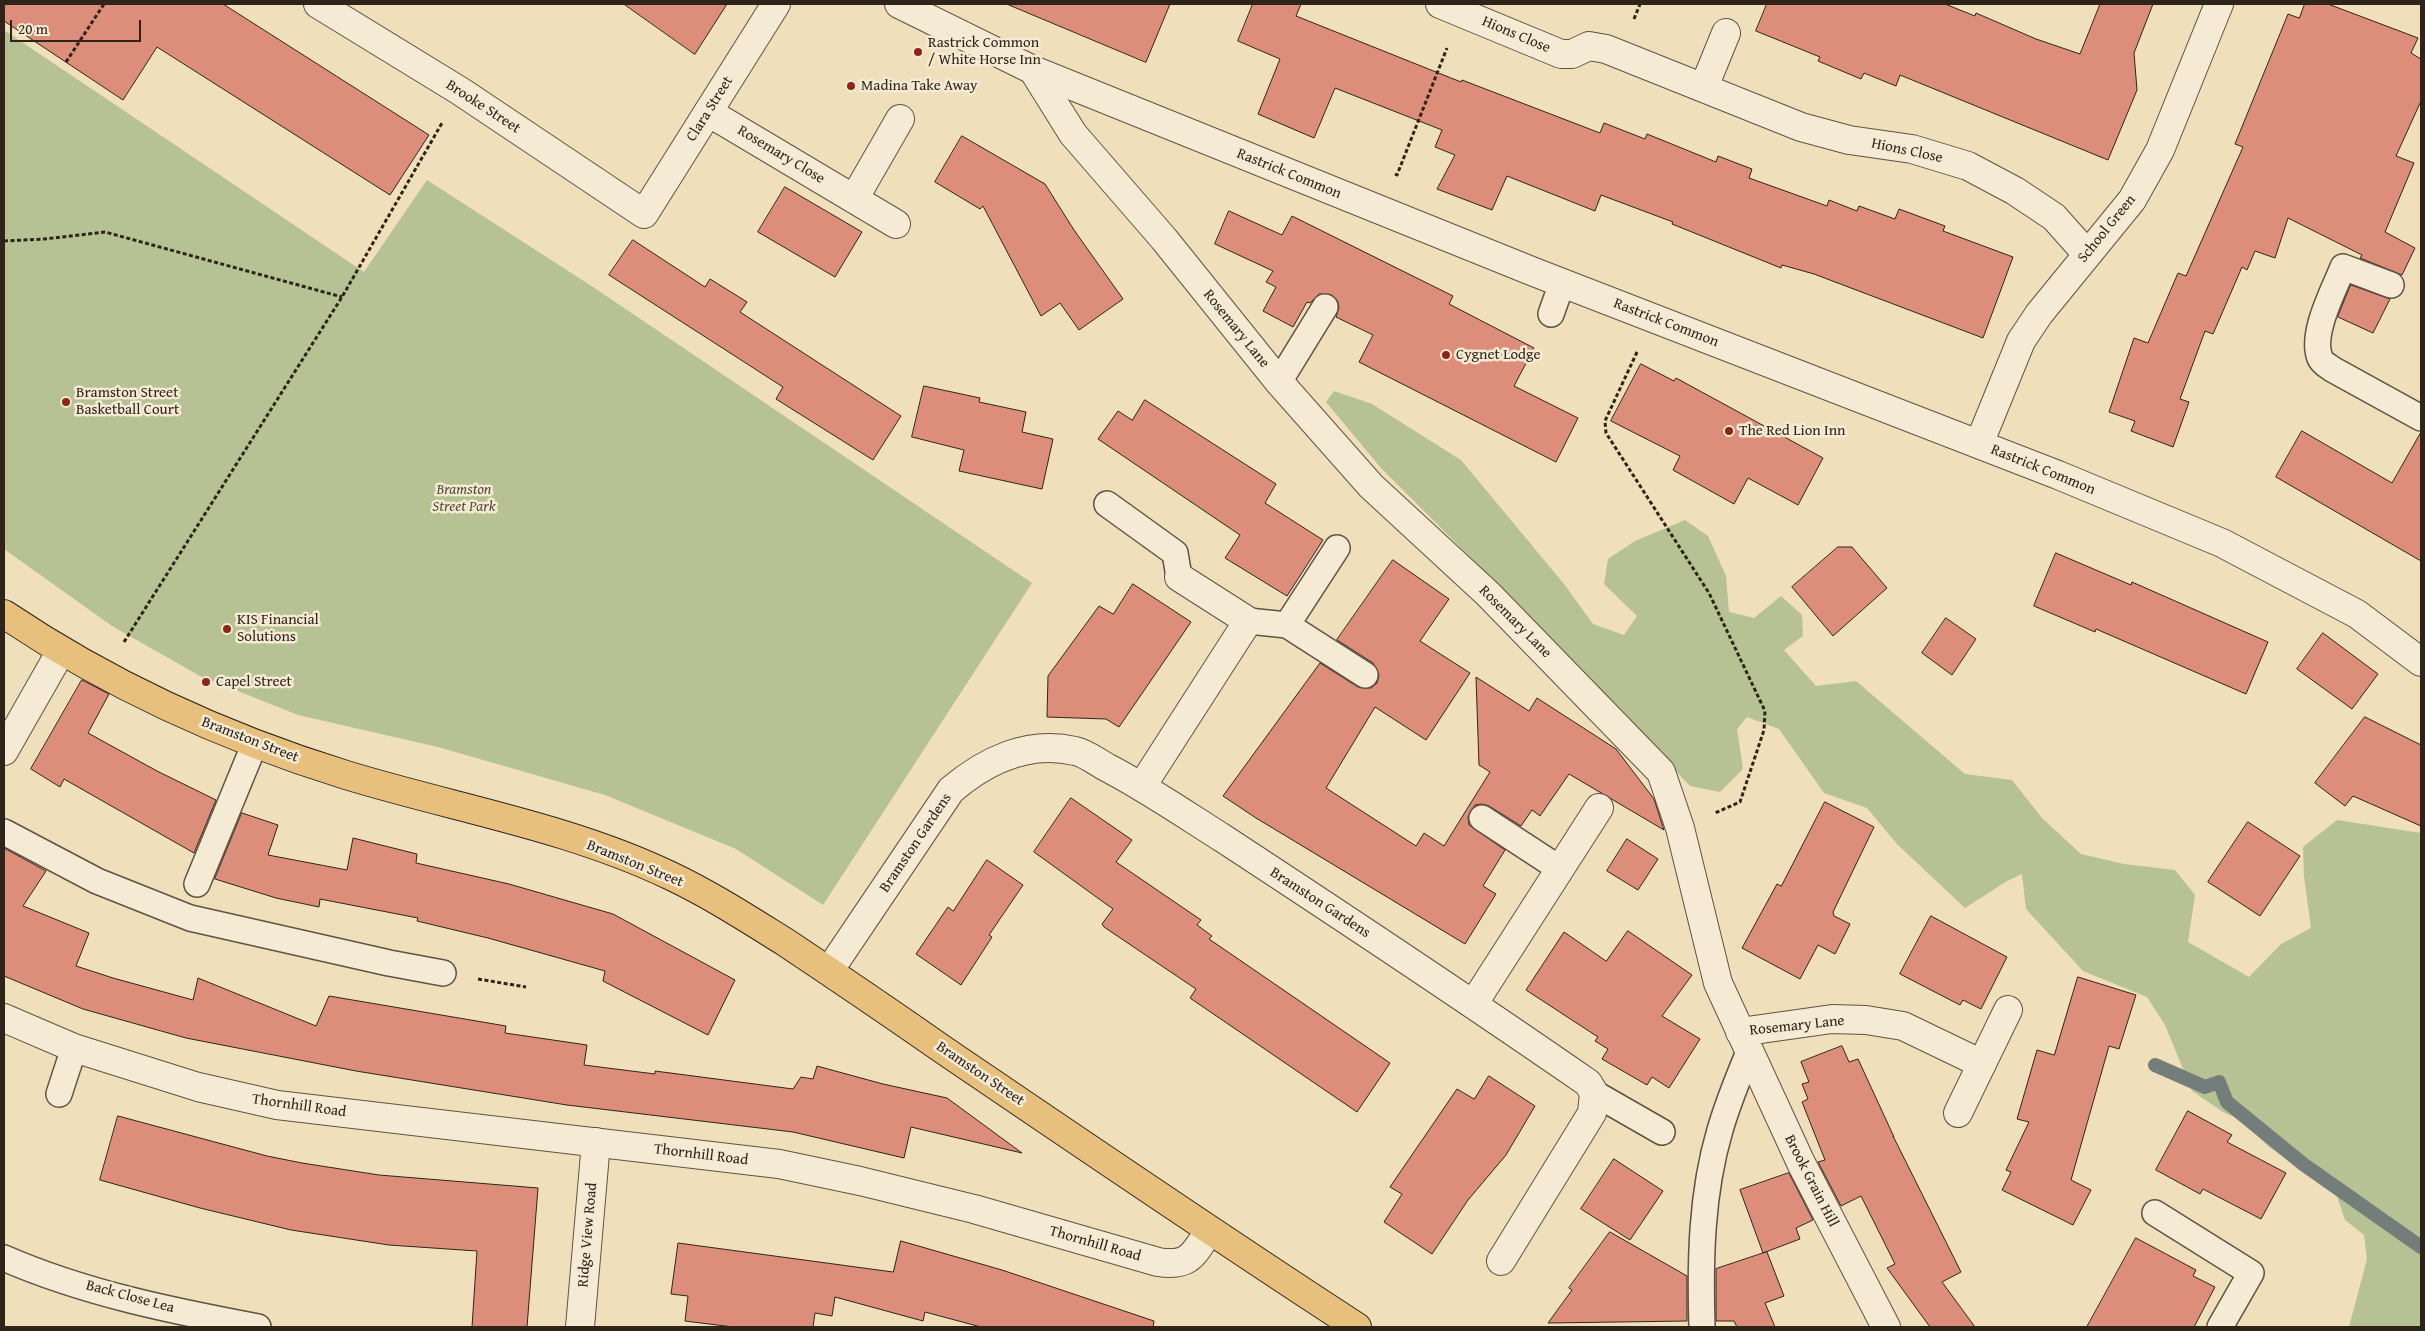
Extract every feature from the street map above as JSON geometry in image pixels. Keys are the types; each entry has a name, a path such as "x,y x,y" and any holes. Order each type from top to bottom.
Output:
{"main road":[{"name":"Bramston Street","path":"4,614 60,651 104,674 204,722 255,743 347,776 560,835 630,858 672,876 730,907 830,971 1209,1231"},
{"path":"1209,1231 1357,1327"}],"street":[{"name":"Brooke Street","path":"318,4 460,91 644,214"},
{"name":"Clara Street","path":"644,214 776,4"},
{"name":"Rastrick Common","path":"899,4 1033,70 1562,283 1979,444 2222,543 2357,614 2421,662"},
{"name":"School Green","path":"1979,444 2022,341 2039,314 2132,200 2160,150 2219,4"},
{"name":"Hions Close","path":"1450,8 1561,54 1572,54 1589,46 1606,49 1801,127 1849,140 1912,149 1968,166 2016,191 2054,217 2087,254"},
{"path":"1704,87 1726,33"},
{"name":"Rosemary Lane","path":"1033,70 1073,134 1164,239 1279,382 1371,486 1488,594 1661,772 1680,828 1718,983 1744,1042 1817,1021 1866,1020 1904,1026 1982,1064"},
{"name":"Rosemary Close","path":"708,112 896,224"},
{"path":"854,199 900,119"},
{"path":"1142,786 1248,621 1179,577"},
{"path":"4,751 60,651"},
{"name":"Bramston Gardens","path":"830,971 950,790 971,772 991,761 1017,752 1046,748 1076,751 1142,786 1474,1003 1588,1083 1594,1093"},
{"path":"1474,1003 1600,808"},
{"path":"1958,1112 2008,1010"},
{"name":"Thornhill Road","path":"4,1018 74,1048 198,1087 277,1105 779,1164 860,1181 974,1209 1075,1239 1172,1264 1184,1262 1193,1256 1209,1231"},
{"name":"Brook Grain Hill","path":"1744,1042 1801,1163 1886,1327"},
{"path":"1501,1261 1592,1113 1594,1093"},
{"name":"Ridge View Road","path":"580,1327 596,1142"}],"lane":[{"path":"2391,285 2343,267 2319,329 2318,346 2321,360 2332,369 2421,418"},
{"path":"1552,314 1562,283"},
{"path":"1279,382 1325,307"},
{"path":"1107,504 1175,553 1179,577"},
{"path":"1287,624 1338,548"},
{"path":"1248,621 1287,624 1365,675"},
{"path":"197,884 255,743"},
{"path":"1482,818 1560,869"},
{"path":"4,832 97,881 190,918 389,963 443,972"},
{"path":"1702,1327 1701,1246 1711,1170 1719,1132 1744,1042"},
{"path":"59,1094 74,1048"},
{"path":"1594,1093 1662,1132"},
{"path":"2155,1213 2251,1273 2220,1327"},
{"name":"Back Close Lea","path":"4,1258 28,1268 119,1296 258,1327"}],"path":[{"path":"66,62 104,4"},
{"path":"1388,171 1397,175 1450,8"},
{"path":"104,674 342,297 460,91"},
{"path":"4,241 44,239 105,232 342,297"},
{"path":"1653,317 1605,421 1606,433 1709,593 1765,711 1764,730 1740,802"},
{"path":"443,972 526,987"}],"green space":[{"name":"Bramston Street Park","path":"4,30 364,272 427,180 593,287 1032,583 823,905 736,849 605,795 438,747 298,715 200,676 112,626 4,549"},
{"path":"1334,391 1372,404 1461,460 1564,584 1593,624 1624,635 1637,616 1604,584 1608,559 1635,541 1685,520 1708,536 1726,576 1729,612 1754,618 1781,596 1802,615 1803,636 1784,650 1816,686 1856,681 1965,774 2012,780 2042,818 2081,854 2124,864 2175,870 2195,895 2188,942 2249,977 2281,944 2311,928 2304,877 2303,847 2337,820 2421,833 2421,1327 2349,1327 2367,1259 2364,1235 2345,1220 2337,1196 2319,1181 2269,1147 2241,1120 2223,1112 2192,1091 2165,1025 2147,997 2083,971 2026,909 2022,874 2007,881 1965,908 1897,844 1867,808 1824,793 1779,729 1747,717 1737,729 1743,769 1720,792 1690,786 1539,626 1381,468 1326,402"}],"building":[{"path":"4,4 223,4 429,135 390,195 157,47 123,100 4,21"},
{"path":"624,4 727,4 695,54"},
{"path":"1007,4 1170,4 1146,62"},
{"path":"1253,4 1301,4 1296,16 1461,82 1462,80 1600,133 1604,123 1645,139 1647,134 1716,162 1718,156 1752,169 1749,178 1827,206 1829,200 1857,211 1859,206 1895,219 1899,209 1945,226 1943,231 2013,257 1983,338 1814,274 1782,265 1781,268 1672,224 1673,222 1601,195 1595,211 1507,176 1492,210 1437,189 1455,155 1435,147 1442,130 1335,88 1314,138 1258,114 1280,59 1238,41"},
{"path":"1767,4 1945,4 1975,16 1976,13 2036,39 2080,54 2100,4 2153,4 2134,53 2137,90 2108,160 1900,75 1896,86 1864,73 1861,79 1818,61 1820,57 1756,31"},
{"path":"2305,4 2328,4 2418,38 2411,53 2421,59 2421,101 2396,156 2414,163 2385,232 2415,248 2402,275 2360,258 2362,255 2288,218 2275,258 2255,251 2247,270 2242,267 2213,334 2205,331 2180,399 2189,402 2173,447 2131,431 2135,421 2109,412 2134,338 2148,343 2178,273 2186,276 2243,147 2235,144 2288,14 2299,18"},
{"path":"962,136 1045,184 1074,230 1123,299 1079,330 1060,303 1041,316 983,206 980,209 935,182"},
{"path":"785,187 862,232 835,277 758,232"},
{"name":"Cygnet Lodge","path":"1229,211 1282,235 1292,216 1453,296 1449,304 1534,348 1514,386 1578,418 1556,462 1359,362 1373,335 1336,317 1339,307 1337,300 1332,295 1319,294 1310,303 1307,302 1293,327 1263,311 1276,287 1266,282 1273,271 1215,244"},
{"path":"633,240 705,287 710,279 747,302 740,312 901,416 873,460 776,399 783,387 609,275"},
{"path":"2351,285 2390,299 2373,333 2338,317"},
{"name":"The Red Lion Inn","path":"1641,364 1674,381 1676,378 1823,458 1798,505 1748,478 1734,504 1673,470 1680,456 1611,421"},
{"path":"924,386 980,398 979,402 1026,412 1022,432 1053,439 1042,489 959,471 964,450 912,437"},
{"path":"1145,400 1276,484 1265,503 1323,540 1287,596 1225,558 1240,535 1098,439 1118,411 1132,420"},
{"path":"2302,431 2392,483 2421,432 2421,561 2276,477"},
{"path":"1838,547 1852,547 1887,588 1833,636 1792,587"},
{"path":"2056,553 2131,585 2132,582 2268,642 2246,694 2096,629 2095,632 2034,606"},
{"path":"1393,560 1449,599 1420,641 1470,673 1426,740 1375,707 1326,788 1416,846 1424,833 1444,846 1490,772 1479,765 1476,677 1529,711 1537,698 1616,749 1654,799 1664,830 1569,774 1540,816 1532,810 1521,826 1489,806 1475,805 1468,817 1469,825 1505,850 1483,886 1496,894 1465,944 1256,818 1223,796 1320,663 1358,687 1371,688 1377,683 1379,675 1373,663 1337,640"},
{"path":"1133,584 1191,622 1119,727 1106,719 1047,717 1048,676 1099,606 1113,614"},
{"path":"1946,618 1976,639 1952,675 1922,653"},
{"path":"2323,633 2378,674 2352,709 2297,669"},
{"path":"82,680 109,694 88,733 157,771 216,800 194,853 64,779 60,787 31,769"},
{"path":"2365,717 2421,745 2421,826 2353,796 2345,806 2315,783"},
{"path":"1071,798 1132,840 1116,862 1201,920 1197,925 1212,936 1209,939 1390,1063 1357,1112 1190,998 1196,989 1104,927 1102,924 1113,909 1034,852"},
{"path":"1825,802 1874,827 1833,912 1834,916 1850,924 1835,954 1818,945 1800,979 1742,948 1777,884 1781,886"},
{"path":"242,813 278,825 268,855 347,870 353,838 417,854 416,863 509,884 613,914 735,980 708,1035 603,981 605,971 488,938 417,921 418,918 320,899 319,907 276,898 215,879"},
{"path":"2248,822 2300,856 2260,916 2208,882"},
{"path":"1627,839 1658,859 1638,890 1607,871"},
{"path":"4,848 46,871 23,906 89,933 76,966 113,978 193,1000 198,978 316,1026 329,996 506,1026 505,1033 587,1045 584,1065 655,1074 655,1071 793,1089 801,1077 813,1079 817,1066 883,1084 947,1098 1022,1153 911,1127 904,1158 793,1132 567,1105 356,1071 186,1038 83,1009 4,976"},
{"path":"987,860 1023,885 989,935 992,937 961,985 916,954 948,907 953,911"},
{"path":"1931,916 2007,957 1981,1009 1963,1000 1960,1005 1900,974"},
{"path":"1628,931 1692,975 1662,1016 1700,1039 1669,1088 1652,1077 1647,1085 1602,1059 1608,1049 1595,1041 1598,1037 1526,990 1564,932 1606,961"},
{"path":"2078,977 2136,995 2119,1049 2109,1046 2071,1180 2091,1190 2073,1225 2002,1190 2011,1172 2006,1170 2029,1122 2017,1119 2037,1050 2054,1055"},
{"path":"1842,1046 1849,1062 1858,1059 1893,1136 1961,1272 1942,1282 1975,1327 1930,1327 1887,1268 1895,1264 1861,1196 1841,1206 1818,1162 1825,1160 1802,1102 1808,1099 1802,1084 1809,1082 1801,1062"},
{"path":"1489,1076 1535,1106 1506,1155 1468,1200 1432,1254 1384,1222 1402,1194 1390,1187 1457,1089 1474,1099"},
{"path":"2188,1111 2232,1135 2227,1142 2286,1173 2261,1219 2203,1189 2200,1194 2156,1170"},
{"path":"118,1116 267,1156 302,1163 379,1175 538,1188 527,1327 472,1327 477,1251 389,1245 291,1230 200,1208 100,1180"},
{"path":"1614,1159 1663,1191 1630,1240 1581,1209"},
{"path":"1789,1173 1813,1220 1796,1228 1800,1239 1763,1253 1740,1190"},
{"path":"1610,1232 1687,1276 1687,1321 1548,1323 1572,1290 1569,1288"},
{"path":"2136,1238 2196,1270 2193,1276 2215,1287 2194,1327 2087,1327"},
{"path":"901,1241 1002,1270 1154,1321 1153,1327 981,1327 925,1312 923,1321 835,1297 832,1316 815,1313 813,1327 733,1327 685,1321 688,1296 671,1294 678,1243 893,1272"},
{"path":"1767,1252 1784,1296 1765,1303 1775,1327 1737,1327 1734,1321 1716,1321 1716,1269"}],"waterway":[{"path":"2155,1065 2205,1087 2219,1082 2227,1102 2303,1164 2421,1247"}],"place":[{"name":"Rastrick Common / White Horse Inn","path":"918,52"},
{"name":"Madina Take Away","path":"851,86"},
{"name":"Cygnet Lodge","path":"1446,355"},
{"name":"Bramston Street Basketball Court","path":"66,402"},
{"name":"The Red Lion Inn","path":"1729,431"},
{"name":"KIS Financial Solutions","path":"227,629"},
{"name":"Capel Street","path":"206,682"}]}
